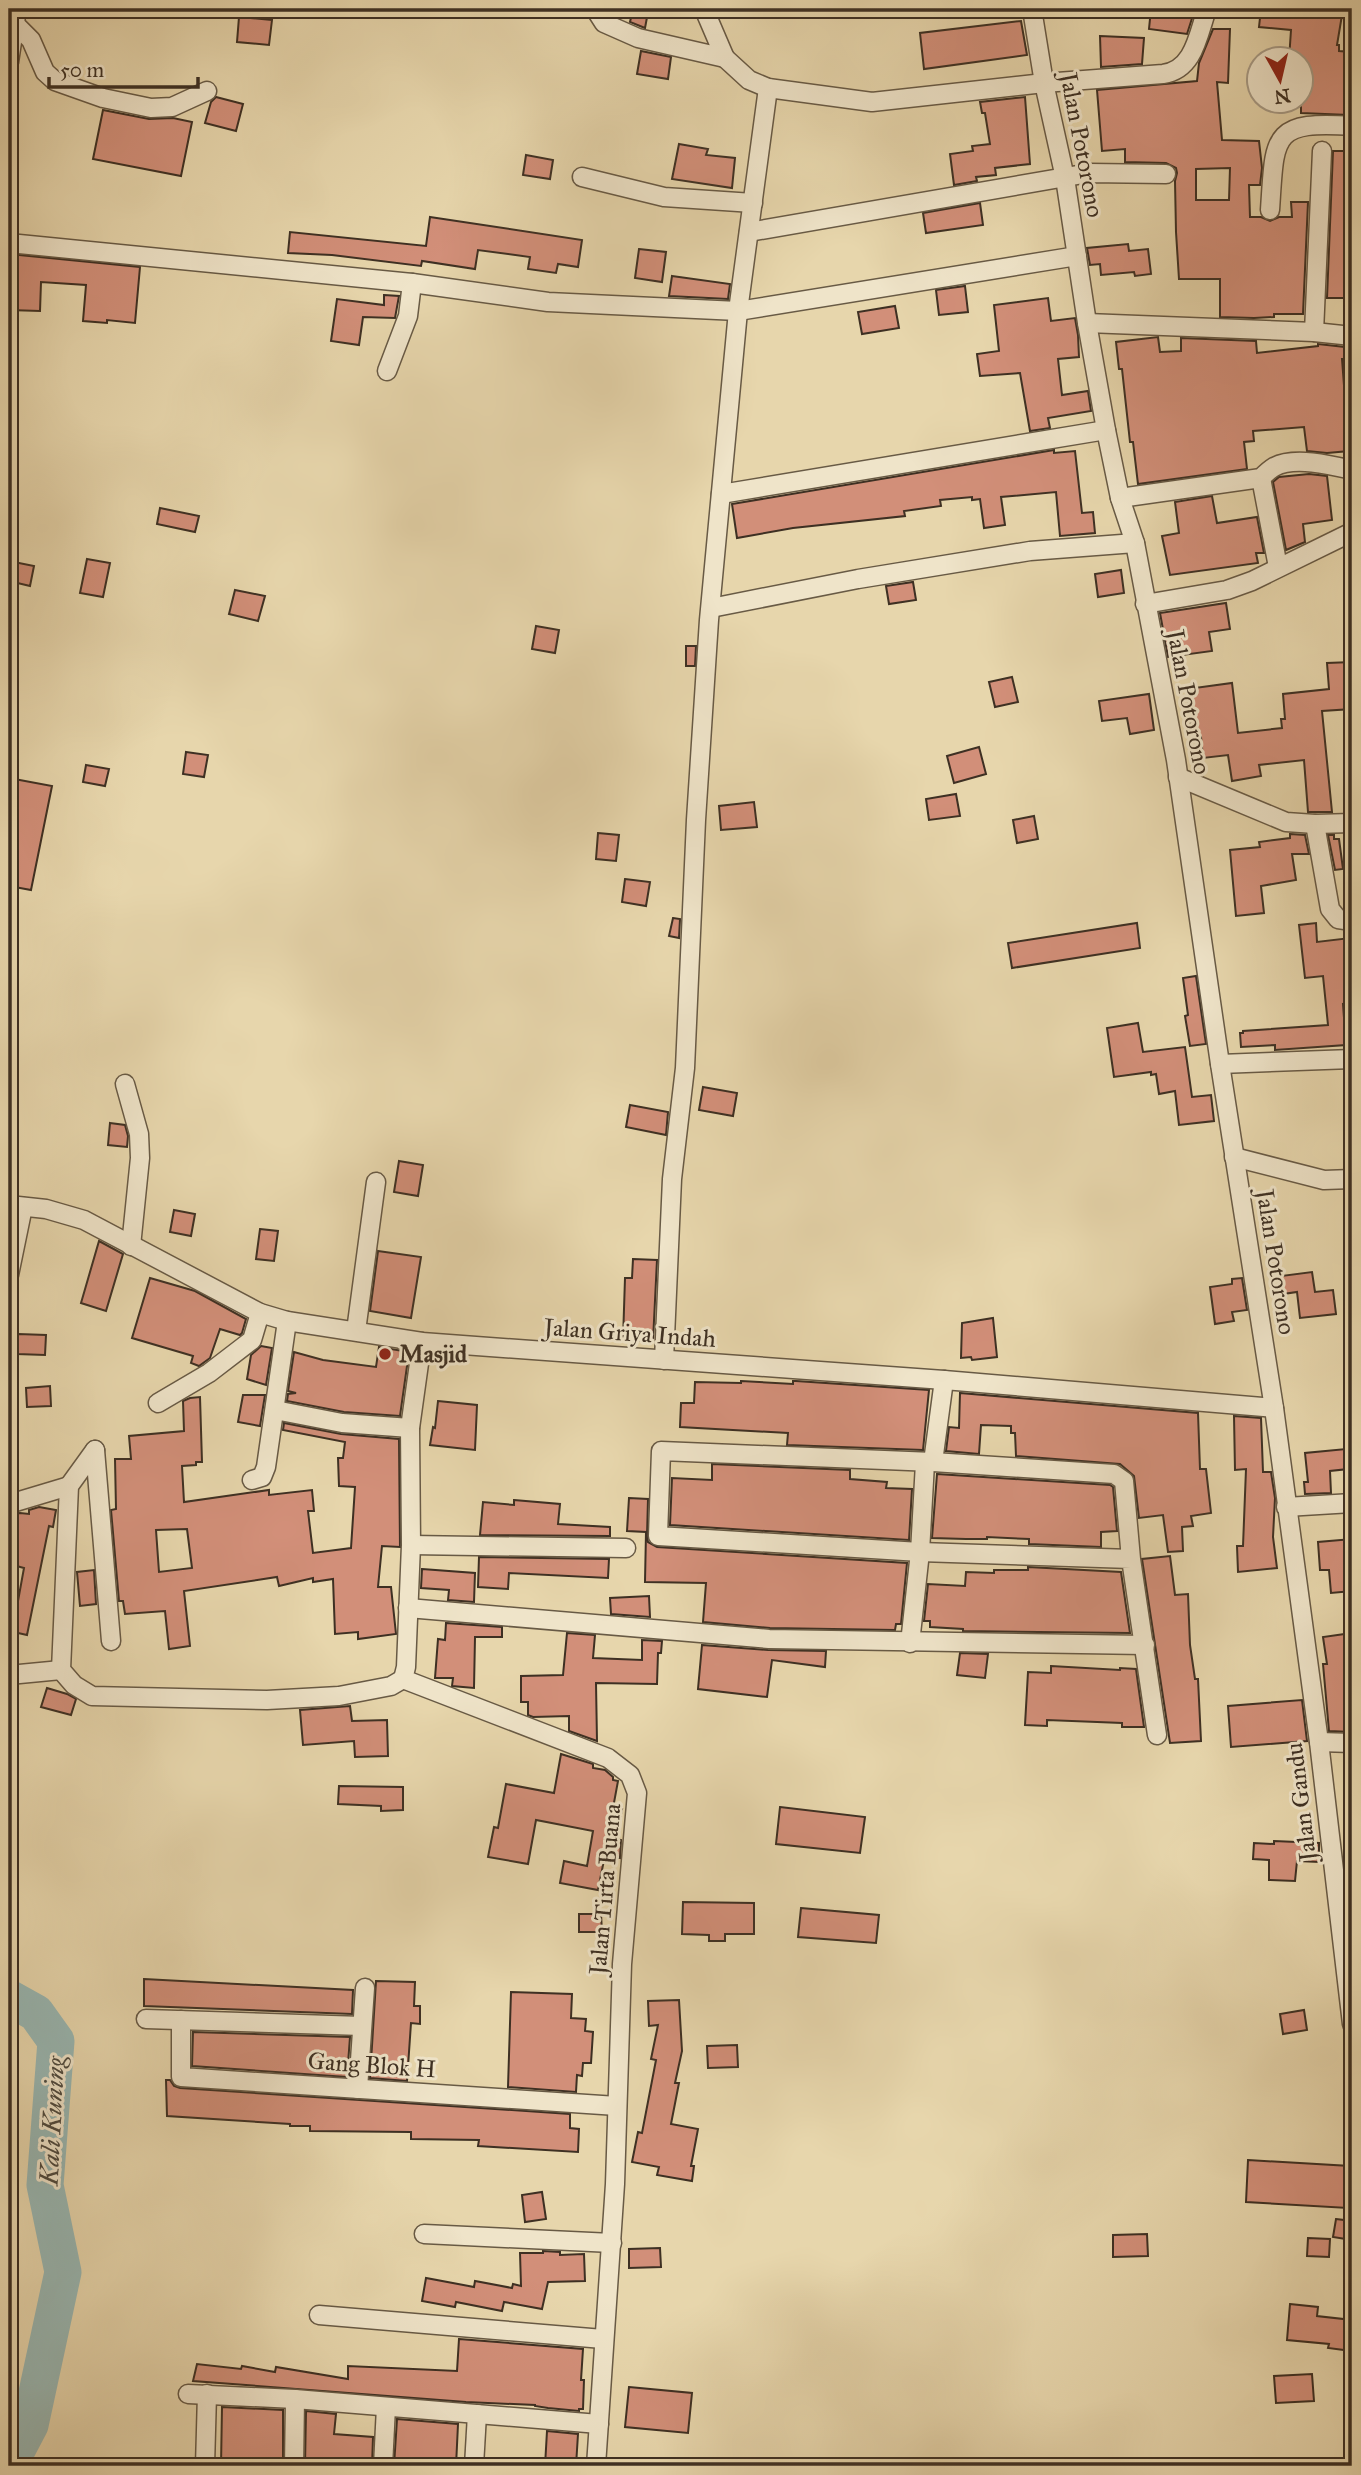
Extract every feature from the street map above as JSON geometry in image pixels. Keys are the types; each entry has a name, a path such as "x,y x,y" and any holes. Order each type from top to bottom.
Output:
{"street":[{"path":"594,9 604,23 638,38 725,58"},
{"path":"704,9 725,58 749,80 768,88 872,102 1044,83 1176,73 1188,61 1207,9"},
{"name":"Jalan Potorono","path":"1032,9 1044,83 1065,178 1106,430 1120,498 1135,543 1178,777 1274,1408"},
{"path":"9,62 15,16"},
{"path":"15,16 31,40 45,72 54,81 103,97 151,108 172,107 207,91"},
{"path":"664,1360 672,1179 685,1068 696,820 711,608 738,311 768,88"},
{"path":"1270,210 1274,152 1283,136 1301,125 1352,126"},
{"path":"1314,332 1322,151"},
{"path":"750,232 1090,173 1166,174"},
{"path":"582,177 664,197 753,203"},
{"path":"9,243 412,283 548,302 738,311 1077,256"},
{"path":"387,371 408,316 412,283"},
{"path":"1087,323 1314,332 1352,336"},
{"path":"721,494 1106,430"},
{"path":"1120,498 1261,478 1274,467 1289,463 1324,464 1352,470"},
{"path":"1261,478 1279,567"},
{"path":"1145,604 1227,590 1352,533"},
{"path":"711,608 858,579 1030,551 1135,543"},
{"path":"1178,777 1286,821 1315,824 1352,823"},
{"path":"1315,824 1331,909 1338,919 1352,921"},
{"path":"1220,1064 1352,1059"},
{"path":"125,1084 139,1134 140,1158 131,1246"},
{"path":"1234,1157 1324,1180 1352,1179"},
{"path":"356,1331 376,1182"},
{"path":"9,1275 16,1206"},
{"name":"Jalan Griya Indah","path":"16,1206 46,1209 84,1220 260,1313 288,1321 422,1342 944,1380 1274,1408"},
{"path":"158,1403 209,1373 252,1340 260,1313"},
{"path":"251,1480 262,1477 266,1467 288,1321"},
{"path":"111,1641 95,1450 69,1486 61,1670 74,1685 92,1696 267,1700 339,1696 391,1686 403,1679 406,1667 411,1545 410,1428 422,1342"},
{"path":"911,1643 929,1463 944,1380"},
{"name":"Jalan Gandu","path":"1274,1408 1319,1742 1352,2024"},
{"path":"275,1410 342,1423 410,1428"},
{"path":"1131,1559 920,1552 658,1536 661,1451 929,1463 1120,1476 1124,1481 1131,1559 1157,1735"},
{"path":"9,1504 69,1486"},
{"path":"1286,1507 1352,1503"},
{"path":"411,1545 626,1548"},
{"path":"408,1608 769,1639 1145,1645"},
{"path":"9,1675 61,1670"},
{"name":"Jalan Tirta Buana","path":"403,1679 608,1758 630,1776 637,1793 622,1964 612,2243 603,2339 596,2466"},
{"path":"1319,1742 1352,1743"},
{"path":"358,2089 365,1988"},
{"path":"146,2019 362,2026"},
{"name":"Gang Blok H","path":"181,2020 181,2077 617,2106"},
{"path":"424,2235 612,2243"},
{"path":"318,2315 603,2339"},
{"path":"188,2394 295,2399 599,2424"},
{"path":"205,2466 207,2394"},
{"path":"294,2466 295,2399"},
{"path":"383,2466 386,2407"},
{"path":"474,2466 477,2414"}],"building":[{"path":"633,9 648,12 645,28 630,22"},
{"path":"1151,9 1195,9 1187,34 1149,29"},
{"path":"1261,9 1343,9 1337,45 1339,51 1352,52 1349,115 1316,114 1316,46 1290,46 1291,30 1259,27"},
{"path":"239,17 272,20 269,45 237,42"},
{"path":"1021,21 1027,55 924,69 920,33"},
{"path":"1213,29 1230,29 1228,83 1217,82 1222,140 1259,141 1262,168 1260,185 1249,185 1250,217 1261,217 1270,221 1279,217 1292,217 1291,202 1308,202 1303,314 1274,314 1274,317 1254,318 1220,317 1220,279 1179,279 1176,168 1166,163 1125,162 1125,149 1102,151 1097,90 1197,81 1199,63","holes":["1230,168 1229,200 1196,200 1196,169"]},
{"path":"1100,36 1144,38 1142,64 1101,67"},
{"path":"641,51 671,57 668,79 637,74"},
{"path":"216,97 243,104 236,131 205,123 211,102"},
{"path":"1025,97 1030,164 995,168 996,175 976,177 977,181 954,185 950,154 973,151 972,146 990,144 985,113 982,113 980,102"},
{"path":"103,110 149,119 173,118 192,122 181,176 93,159"},
{"path":"679,144 708,149 706,155 735,158 732,188 672,179"},
{"path":"1333,151 1352,151 1352,192 1344,192 1344,227 1352,227 1352,298 1327,298"},
{"path":"526,155 553,160 550,179 523,175"},
{"path":"980,203 983,225 926,233 923,213"},
{"path":"430,217 582,240 578,267 558,264 556,273 528,269 530,257 478,250 475,269 422,261 421,266 332,255 288,253 290,232 426,246"},
{"path":"1128,244 1129,251 1148,249 1151,274 1135,276 1134,272 1101,275 1100,264 1090,265 1087,248"},
{"path":"639,249 666,252 662,282 635,278"},
{"path":"9,254 140,267 135,323 83,321 86,285 41,282 40,311 9,310"},
{"path":"672,276 730,284 728,299 669,296"},
{"path":"965,286 968,312 939,315 936,290"},
{"path":"384,295 399,296 395,318 363,317 359,345 331,341 337,299 384,305"},
{"path":"1048,298 1051,321 1075,318 1078,335 1079,357 1058,359 1062,395 1088,391 1091,411 1048,418 1050,428 1030,431 1020,373 980,376 977,354 999,351 994,305"},
{"path":"895,306 899,328 862,334 858,312"},
{"path":"1158,337 1160,352 1181,351 1181,338 1256,341 1257,353 1318,344 1345,347 1347,359 1342,359 1349,451 1307,451 1304,427 1253,431 1254,441 1244,442 1247,469 1138,484 1116,342"},
{"path":"1054,450 1054,453 1075,451 1082,513 1093,512 1095,533 1060,536 1056,492 1001,497 1005,525 984,528 980,499 972,500 972,497 940,500 941,506 904,511 905,516 793,528 737,538 732,504"},
{"path":"1309,474 1327,476 1332,520 1303,524 1305,542 1286,550 1273,482 1279,477"},
{"path":"1212,496 1217,523 1257,517 1264,553 1256,553 1258,563 1170,575 1162,536 1179,533 1175,502"},
{"path":"160,508 199,516 195,532 157,524"},
{"path":"87,559 110,563 103,597 80,593"},
{"path":"9,561 34,566 30,586 9,581"},
{"path":"1121,570 1124,593 1098,597 1095,574"},
{"path":"913,582 916,600 889,604 886,586"},
{"path":"235,590 265,596 258,621 229,614"},
{"path":"1226,603 1230,629 1209,632 1212,651 1168,657 1160,613"},
{"path":"536,626 559,630 555,653 532,649"},
{"path":"686,646 696,646 695,666 686,666"},
{"path":"1352,662 1352,709 1322,711 1332,812 1308,812 1304,760 1259,765 1261,776 1232,781 1228,755 1203,758 1201,737 1192,738 1187,689 1232,683 1238,733 1282,728 1281,719 1285,719 1283,694 1329,689 1327,663"},
{"path":"1012,677 1018,702 995,707 989,682"},
{"path":"1149,694 1154,730 1130,734 1127,718 1102,721 1099,701"},
{"path":"979,747 986,774 954,783 947,756"},
{"path":"186,752 208,755 204,777 183,774"},
{"path":"86,765 109,769 105,786 83,782"},
{"path":"9,778 52,786 31,890 9,886"},
{"path":"956,794 960,816 929,820 926,799"},
{"path":"754,802 757,827 721,830 719,806"},
{"path":"1034,816 1038,839 1017,843 1013,820"},
{"path":"598,833 619,835 616,861 596,859"},
{"path":"1290,834 1305,835 1309,854 1292,854 1296,880 1261,886 1264,913 1236,916 1230,850 1260,847 1259,842 1290,838"},
{"path":"1328,835 1339,839 1343,869 1335,870"},
{"path":"625,879 650,882 646,906 622,902"},
{"path":"673,918 680,919 679,938 669,936"},
{"path":"1137,923 1140,948 1012,968 1008,943"},
{"path":"1316,923 1317,942 1350,938 1352,1003 1343,1004 1346,1045 1275,1050 1275,1045 1241,1047 1240,1033 1243,1031 1328,1025 1323,976 1305,978 1299,925"},
{"path":"1196,976 1206,1044 1190,1046 1183,978"},
{"path":"1138,1023 1143,1052 1185,1047 1192,1097 1211,1095 1214,1121 1179,1125 1175,1091 1159,1094 1156,1074 1151,1075 1151,1072 1114,1077 1107,1028"},
{"path":"703,1087 737,1093 733,1116 699,1110"},
{"path":"630,1105 668,1112 666,1135 626,1127"},
{"path":"110,1123 125,1125 127,1147 108,1145"},
{"path":"399,1161 423,1165 418,1196 394,1192"},
{"path":"174,1210 195,1214 191,1236 170,1232"},
{"path":"260,1229 278,1231 274,1261 256,1259"},
{"path":"99,1241 123,1254 106,1311 81,1303"},
{"path":"378,1251 421,1257 411,1318 370,1311"},
{"path":"633,1259 657,1260 653,1341 623,1340 625,1278 632,1278"},
{"path":"1312,1272 1315,1292 1333,1290 1336,1314 1300,1318 1297,1292 1283,1294 1281,1276"},
{"path":"150,1278 195,1291 246,1319 242,1333 240,1335 220,1329 210,1358 199,1366 191,1363 193,1356 132,1338"},
{"path":"1242,1278 1247,1310 1232,1312 1234,1321 1215,1324 1210,1287 1232,1284 1232,1279"},
{"path":"993,1318 997,1357 972,1360 971,1357 961,1358 962,1323"},
{"path":"18,1334 46,1335 45,1355 17,1354"},
{"path":"261,1346 272,1348 266,1385 247,1379 251,1355"},
{"path":"379,1347 409,1352 400,1416 344,1412 287,1401 288,1394 296,1393 288,1391 294,1352 323,1360 376,1367"},
{"path":"793,1381 796,1381 929,1390 923,1450 787,1445 788,1433 680,1427 681,1403 694,1403 695,1382 793,1384"},
{"path":"50,1386 51,1406 27,1407 26,1388"},
{"path":"960,1393 1198,1413 1200,1469 1206,1469 1211,1513 1191,1516 1193,1526 1182,1527 1183,1551 1168,1552 1163,1515 1139,1518 1134,1476 1120,1464 1016,1456 1015,1433 1011,1433 1011,1426 981,1425 979,1454 946,1451 949,1427 959,1428"},
{"path":"243,1395 265,1395 260,1426 238,1422"},
{"path":"200,1397 202,1462 182,1466 184,1502 269,1490 269,1495 312,1490 314,1511 308,1511 313,1553 351,1548 355,1487 339,1486 338,1458 343,1458 345,1442 283,1430 284,1423 341,1434 399,1439 400,1547 382,1546 378,1587 391,1587 396,1634 358,1639 358,1632 335,1634 333,1579 313,1582 313,1578 279,1586 277,1577 184,1591 190,1646 169,1649 165,1611 125,1614 123,1601 119,1601 111,1510 116,1509 115,1459 131,1459 129,1436 184,1431 183,1401","holes":["187,1529 192,1568 159,1572 156,1530"]},
{"path":"438,1401 477,1405 475,1450 430,1445"},
{"path":"1234,1416 1261,1418 1263,1472 1271,1472 1275,1498 1273,1537 1277,1568 1238,1572 1237,1546 1243,1546 1246,1469 1235,1470"},
{"path":"1346,1449 1348,1469 1330,1471 1331,1493 1305,1494 1304,1482 1308,1482 1305,1453"},
{"path":"712,1464 850,1470 850,1479 887,1482 886,1488 912,1489 909,1540 670,1525 672,1478 712,1480"},
{"path":"937,1474 1110,1485 1113,1487 1117,1531 1101,1532 1101,1547 1029,1544 1029,1539 932,1538"},
{"path":"629,1498 648,1499 648,1542 657,1547 907,1563 901,1624 896,1624 895,1630 770,1628 703,1622 706,1583 645,1582 646,1532 627,1531"},
{"path":"514,1500 560,1504 558,1524 610,1527 610,1536 480,1535 483,1502 514,1505"},
{"path":"39,1507 56,1510 53,1527 49,1526 27,1635 9,1631 9,1599 18,1601 24,1568 9,1564 9,1515 29,1514 29,1510"},
{"path":"1352,1539 1352,1591 1331,1593 1329,1570 1320,1570 1318,1542"},
{"path":"1170,1556 1175,1595 1188,1594 1190,1645 1195,1679 1198,1679 1201,1741 1170,1743 1142,1559"},
{"path":"479,1557 609,1559 608,1578 509,1573 508,1589 478,1587"},
{"path":"1028,1567 1121,1572 1130,1633 963,1631 930,1627 930,1621 924,1621 928,1584 965,1586 966,1572 994,1573 994,1570 1028,1570"},
{"path":"422,1569 475,1573 474,1602 448,1600 449,1590 421,1588"},
{"path":"94,1570 96,1604 80,1606 77,1572"},
{"path":"649,1596 650,1617 611,1614 610,1598"},
{"path":"446,1623 502,1627 502,1637 475,1637 474,1688 452,1686 453,1678 435,1678 438,1639 445,1640"},
{"path":"567,1633 595,1635 593,1658 642,1660 642,1640 662,1641 661,1653 658,1653 657,1684 596,1683 597,1741 569,1731 569,1716 533,1717 528,1715 528,1702 521,1702 521,1676 563,1675"},
{"path":"1352,1633 1352,1732 1329,1731 1323,1664 1327,1664 1323,1637"},
{"path":"702,1645 826,1651 825,1667 772,1660 767,1697 698,1689"},
{"path":"960,1653 988,1654 985,1678 957,1675"},
{"path":"1051,1666 1136,1669 1144,1727 1122,1727 1122,1723 1047,1720 1047,1726 1025,1725 1028,1672 1051,1673"},
{"path":"47,1688 76,1699 71,1715 41,1707"},
{"path":"1302,1700 1307,1741 1231,1747 1228,1706"},
{"path":"350,1706 352,1721 387,1720 388,1756 355,1757 354,1741 303,1745 300,1710"},
{"path":"561,1754 593,1764 593,1768 605,1770 613,1780 618,1781 613,1808 622,1809 616,1839 621,1840 620,1858 605,1855 598,1890 560,1883 564,1861 587,1866 593,1831 536,1820 528,1864 488,1857 494,1827 498,1828 506,1784 554,1793"},
{"path":"339,1786 403,1787 403,1810 381,1811 381,1806 338,1804"},
{"path":"780,1807 865,1817 860,1853 776,1844"},
{"path":"1274,1841 1319,1843 1319,1862 1297,1861 1295,1881 1269,1880 1269,1860 1253,1859 1254,1843 1274,1844"},
{"path":"683,1902 754,1903 754,1934 725,1934 725,1941 709,1941 709,1935 682,1934"},
{"path":"801,1908 879,1915 876,1943 798,1937"},
{"path":"579,1914 601,1914 602,1932 579,1932"},
{"path":"144,1979 353,1990 352,2014 144,2006"},
{"path":"376,1981 415,1982 414,2006 420,2006 420,2024 411,2023 407,2081 370,2078"},
{"path":"511,1992 572,1994 571,2018 586,2019 585,2031 593,2032 591,2063 583,2063 582,2076 577,2075 576,2092 508,2087"},
{"path":"679,2000 682,2051 675,2083 679,2083 671,2124 698,2129 691,2166 694,2166 692,2181 657,2175 659,2167 632,2162 638,2132 642,2133 656,2060 651,2059 658,2025 649,2026 648,2001"},
{"path":"1304,2010 1307,2030 1283,2034 1280,2014"},
{"path":"193,2032 350,2037 347,2077 192,2066"},
{"path":"737,2045 738,2067 708,2068 707,2046"},
{"path":"166,2080 180,2088 570,2114 570,2128 579,2129 578,2152 478,2146 479,2140 411,2139 411,2132 310,2131 310,2126 167,2116"},
{"path":"1248,2160 1350,2166 1348,2208 1246,2202"},
{"path":"542,2192 546,2219 525,2222 522,2195"},
{"path":"1336,2219 1352,2221 1352,2240 1333,2237"},
{"path":"1147,2234 1148,2256 1113,2257 1113,2235"},
{"path":"1308,2238 1330,2239 1329,2257 1307,2256"},
{"path":"660,2248 661,2267 629,2268 629,2249"},
{"path":"560,2252 560,2255 584,2254 585,2281 548,2282 542,2309 504,2302 502,2311 456,2302 455,2307 422,2301 426,2278 474,2287 475,2281 512,2288 513,2284 521,2286 520,2253"},
{"path":"1290,2304 1318,2307 1317,2316 1352,2320 1352,2351 1328,2348 1329,2344 1287,2340"},
{"path":"459,2339 583,2349 583,2409 579,2411 535,2405 193,2381 197,2364 241,2369 242,2366 275,2372 276,2367 348,2379 348,2366 457,2371"},
{"path":"1312,2374 1314,2401 1276,2403 1274,2376"},
{"path":"629,2387 692,2393 688,2433 625,2427"},
{"path":"222,2407 283,2410 283,2466 221,2466"},
{"path":"306,2411 336,2414 334,2434 373,2437 372,2466 305,2466"},
{"path":"397,2419 458,2424 456,2466 394,2466"},
{"path":"547,2431 578,2434 576,2466 545,2466"}],"waterway":[{"name":"Kali Kuning","path":"9,1998 36,2013 56,2041 45,2185 63,2272 30,2425 9,2465"}],"place":[{"name":"Masjid","path":"385,1354"}]}
